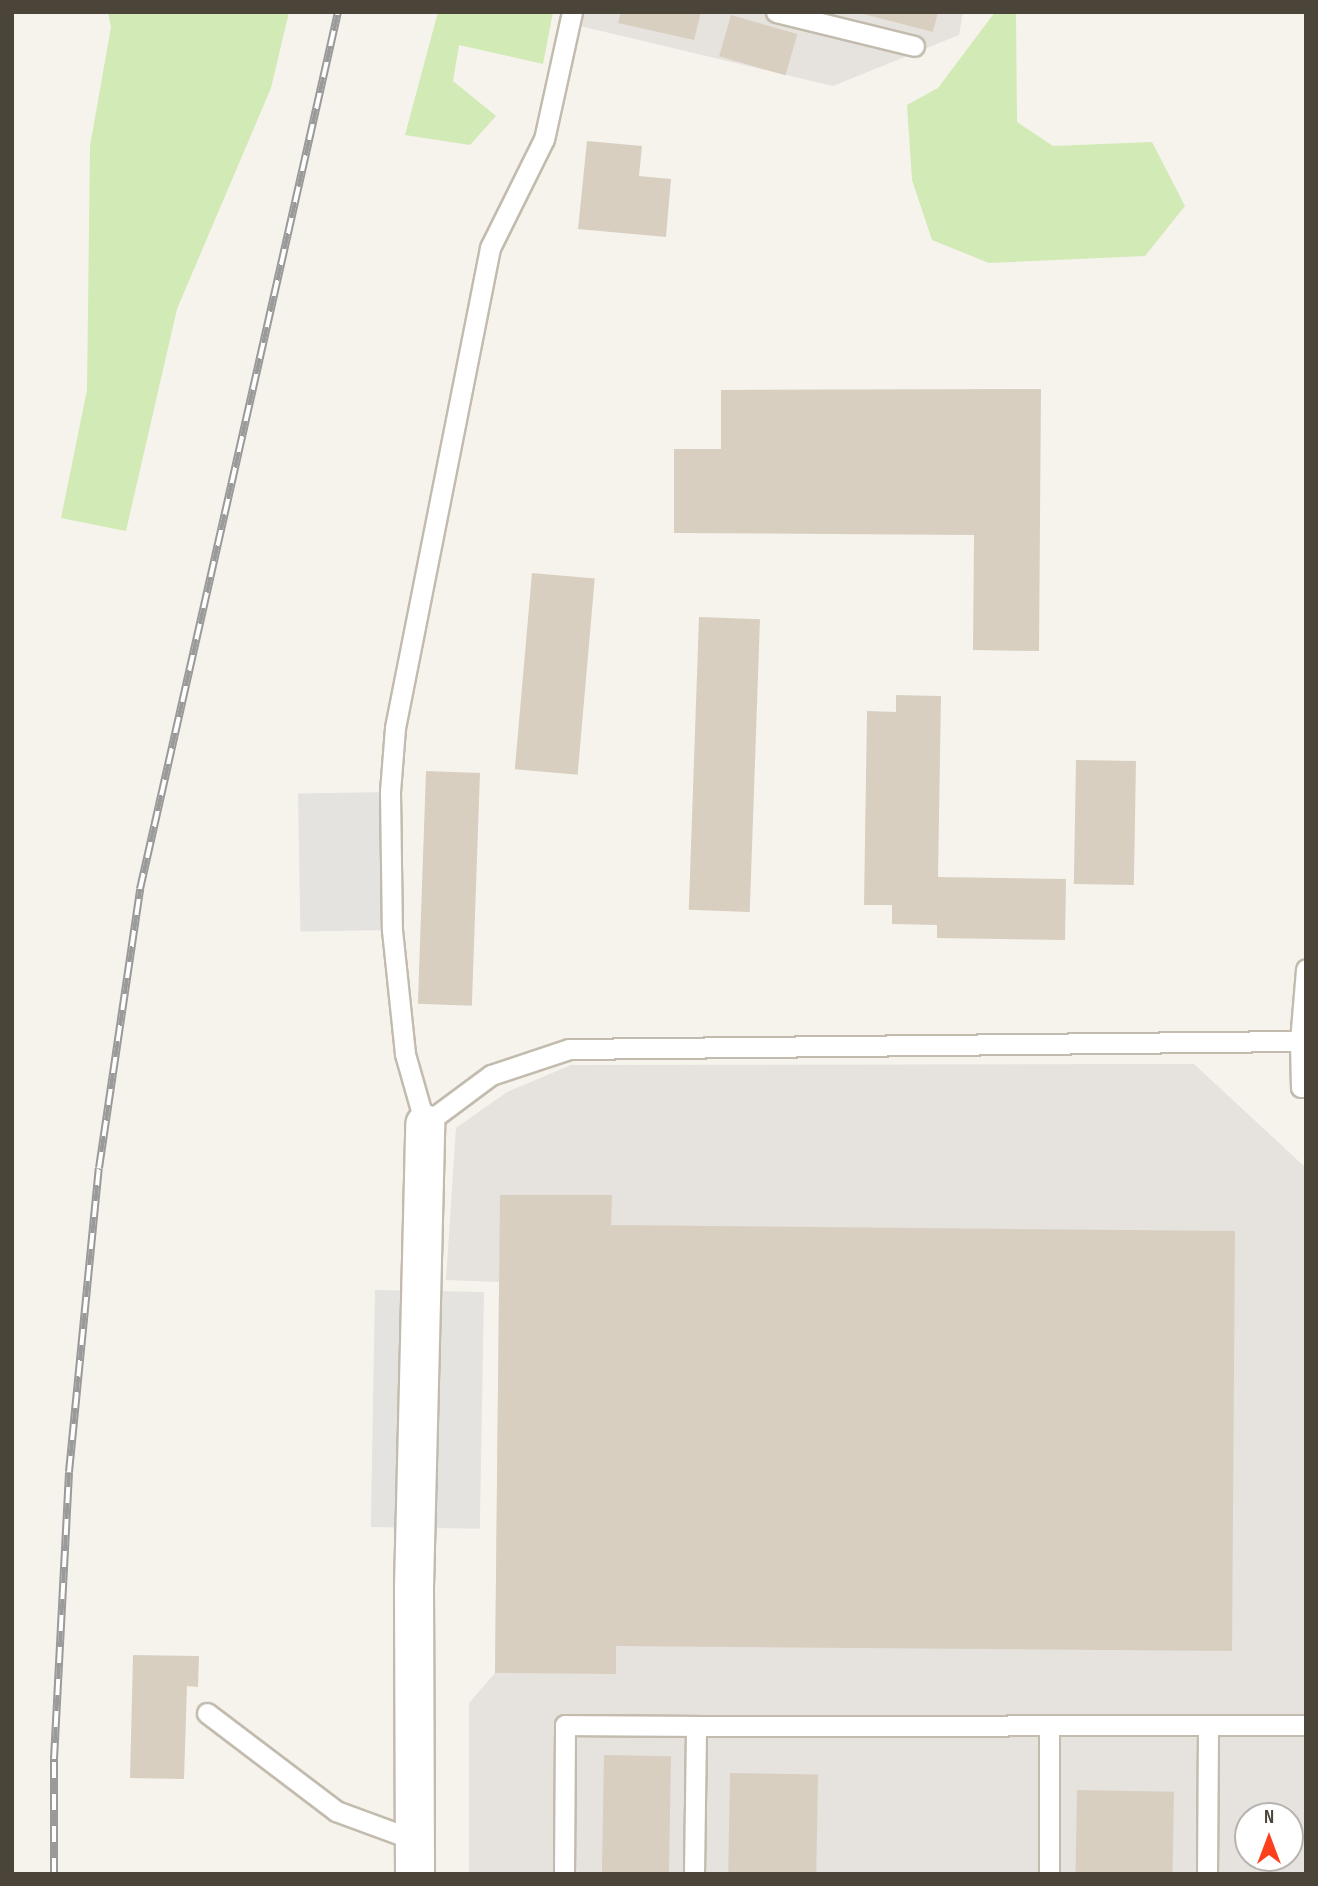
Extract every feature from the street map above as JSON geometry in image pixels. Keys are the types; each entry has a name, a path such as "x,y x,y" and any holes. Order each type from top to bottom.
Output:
{"street":[{"path":"415,1857 414,1587 425,1125"}],"lane":[{"path":"572,12 544,139 490,248 395,728 390,792 392,930 405,1054 425,1125 491,1075 569,1049 1300,1041"},
{"path":"776,12 914,46"},
{"path":"1306,969 1300,1041 1301,1087 1306,1087"},
{"path":"207,1713 336,1811 415,1857"},
{"path":"564,1874 565,1725 1306,1725"},
{"path":"1207,1874 1208,1725"},
{"path":"694,1874 696,1726"},
{"path":"1049,1726 1049,1874"}],"shaded area":[{"path":"583,12 963,12 959,35 833,86 580,26"},
{"path":"390,792 392,930 300,932 298,794"},
{"path":"1194,1064 1306,1168 1306,1874 469,1874 469,1703 495,1673 499,1282 446,1280 456,1128 507,1092 571,1065"},
{"path":"375,1290 484,1292 480,1529 371,1527"}],"green space":[{"path":"108,12 289,12 271,88 177,309 126,531 61,518 87,390 90,146 111,27"},
{"path":"438,12 553,12 543,64 459,45 453,81 496,116 470,145 405,135"},
{"path":"995,12 1016,12 1017,122 1053,146 1152,142 1185,206 1145,256 989,263 932,240 912,180 907,105 938,88"}],"building":[{"path":"621,12 701,12 694,40 618,23"},
{"path":"856,12 938,12 933,32"},
{"path":"731,15 797,34 785,75 719,56"},
{"path":"587,141 642,146 639,176 671,179 666,237 578,229"},
{"path":"1041,389 1039,651 973,650 974,535 674,533 674,449 721,449 721,390"},
{"path":"532,573 595,578 578,775 515,769"},
{"path":"699,617 760,619 750,912 689,910"},
{"path":"896,695 941,696 938,877 1066,879 1065,940 937,938 937,925 892,924 892,905 864,905 867,711 896,712"},
{"path":"1076,760 1136,761 1134,885 1074,884"},
{"path":"426,771 480,773 472,1006 418,1004"},
{"path":"500,1195 612,1195 611,1225 1235,1231 1232,1651 616,1646 616,1674 495,1673"},
{"path":"133,1655 199,1656 198,1687 187,1686 184,1779 130,1778"},
{"path":"604,1755 671,1756 669,1874 602,1874"},
{"path":"730,1773 818,1775 816,1874 728,1874"},
{"path":"1077,1790 1174,1792 1173,1874 1076,1874"}],"railway":[{"path":"54,1874 54,1759 69,1472 99,1168 140,889 338,12"}]}
